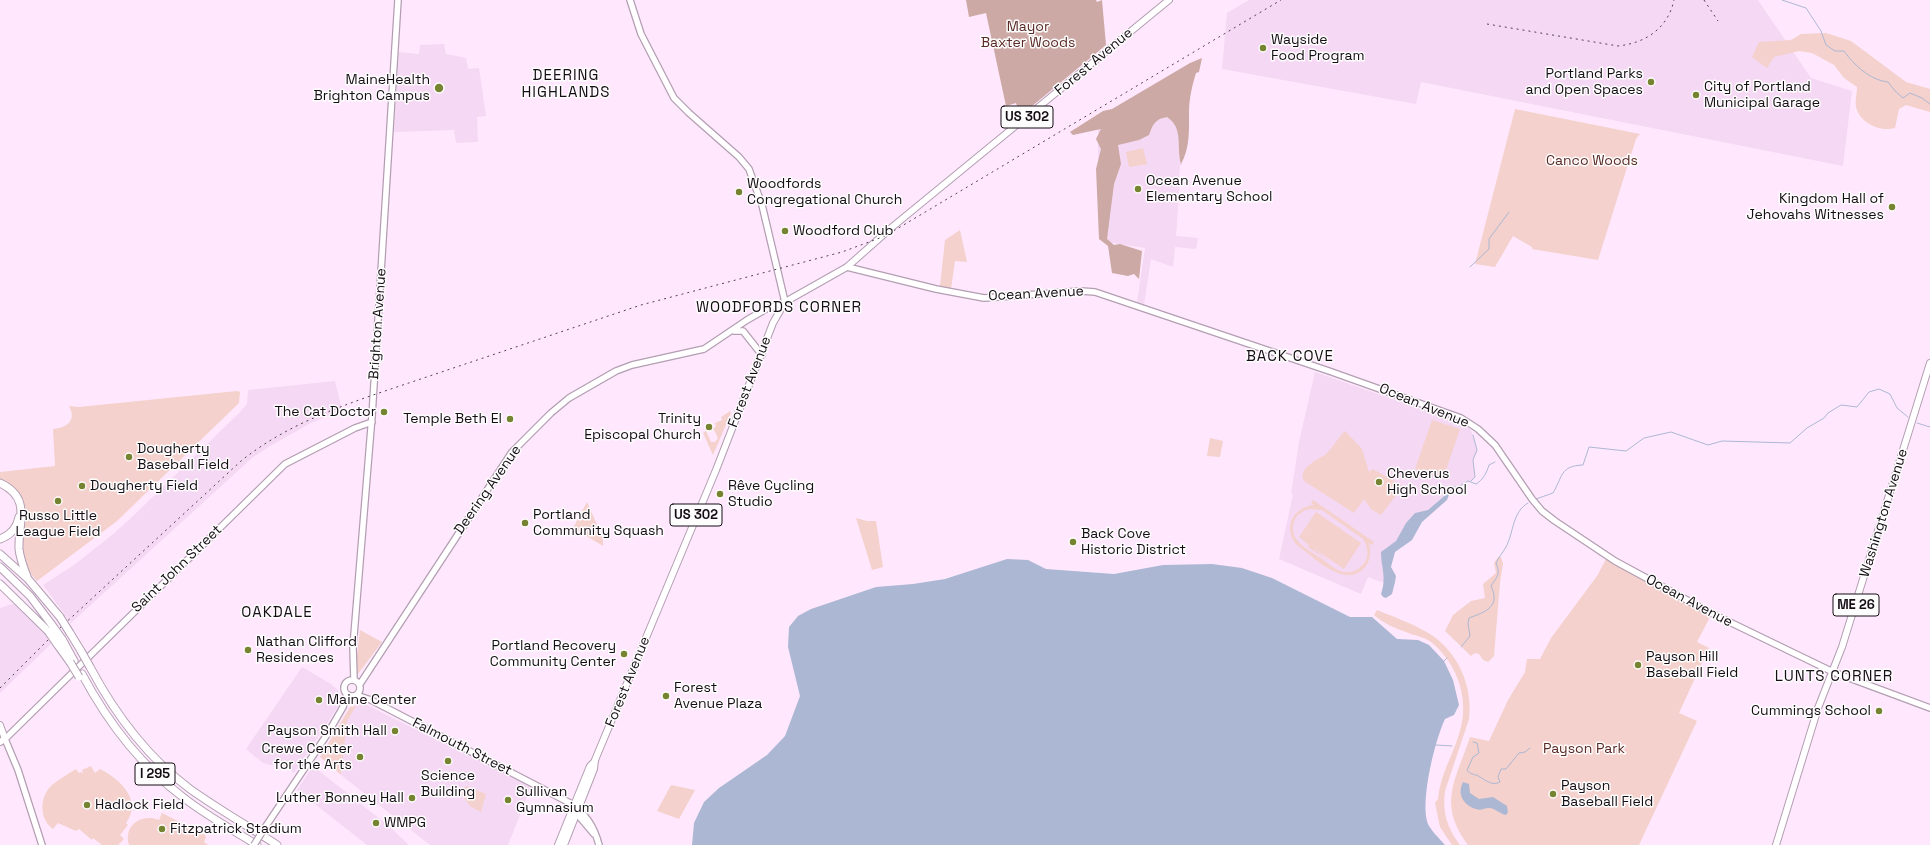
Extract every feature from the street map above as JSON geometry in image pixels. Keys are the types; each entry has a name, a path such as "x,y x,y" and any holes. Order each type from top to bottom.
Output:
{"highway":[{"path":"0,485 14,498 19,513 14,529 8,535 0,538"},
{"path":"0,485 11,490 20,504 22,516 20,554 28,579"},
{"name":"I 295","path":"0,554 28,579 60,617 117,713 159,762 190,789 277,845"},
{"name":"I 295","path":"0,567 30,596 96,702 123,740 154,773 185,799 255,845"},
{"path":"0,584 50,628"}],"main road":[{"name":"Brighton Avenue","path":"353,647 347,682 344,687 355,689 353,647 372,422 398,0"},
{"path":"630,0 641,34 674,98 739,157 749,169 764,214 785,302"},
{"name":"Forest Avenue","path":"564,845 590,766 595,760 762,355 773,323 785,302 847,267 891,228 1169,0"},
{"name":"Ocean Avenue","path":"847,267 938,290 984,298 1081,291 1099,293 1335,373 1461,418 1478,429 1495,445 1534,501 1561,526 1614,561 1709,612 1833,672 1930,708"},
{"name":"Deering Avenue","path":"355,689 512,452 551,413 569,398 616,371 632,365 704,349 759,313 785,302"},
{"path":"730,332 736,330 742,331 762,355"},
{"name":"Washington Avenue","path":"1776,845 1818,708 1833,672 1865,577 1930,363"},
{"name":"Saint John Street","path":"2,741 285,464 355,428 372,422"},
{"path":"255,845 355,689 347,682"},
{"name":"Falmouth Street","path":"355,689 371,700 577,809"},
{"path":"0,725 2,741 18,770 42,845"},
{"path":"577,809 597,837 600,845"},
{"name":"Forest Avenue","path":"558,845 577,809"}],"shaded area":[{"path":"1249,0 1758,0 1811,78 1852,91 1843,166 1421,82 1416,104 1222,69 1227,13"},
{"name":"MaineHealth Brighton Campus","path":"444,44 446,54 466,58 468,69 479,68 486,116 477,117 478,142 456,143 454,130 394,132 399,52 419,54 420,45"},
{"name":"Ocean Avenue Elementary School","path":"1190,67 1182,165 1180,165 1176,236 1198,238 1196,249 1175,247 1173,267 1151,259 1144,305 1137,302 1145,248 1106,242 1105,230 1098,207 1098,122"},
{"name":"Cheverus High School","path":"1315,372 1461,423 1471,430 1477,450 1473,460 1475,477 1471,481 1468,481 1458,487 1453,487 1428,510 1415,513 1406,523 1396,541 1385,550 1382,565 1385,576 1384,583 1368,577 1361,594 1279,559 1293,494 1291,494 1299,442"},
{"path":"335,381 342,410 311,423 252,458 71,623 43,585 74,565 132,517 239,413 247,404 248,390"},
{"path":"18,602 37,621 53,642 0,693 0,608"},
{"path":"302,667 331,684 338,690 340,699 339,705 294,773 282,765 270,765 263,763 246,749"},
{"path":"361,702 531,787 508,845 430,845 341,775 347,721 356,703"},
{"path":"313,766 390,827 409,845 367,845 297,790"}],"green space":[{"name":"Mayor Baxter Woods","path":"966,0 1096,0 1097,2 1102,0 1106,45 1020,116 1016,103 1006,106 986,13 969,17"},
{"path":"1826,33 1851,41 1906,82 1930,89 1930,112 1906,105 1899,109 1895,128 1878,128 1868,123 1859,115 1856,105 1857,87 1844,78 1834,65 1812,53 1799,51 1774,57 1767,68 1752,57 1759,42 1791,40 1801,34"},
{"path":"1202,58 1199,72 1196,73 1191,93 1188,139 1186,152 1181,164 1178,132 1176,126 1167,117 1160,119 1155,123 1149,135 1139,140 1118,145 1121,164 1114,184 1107,239 1114,245 1120,244 1142,251 1139,279 1134,274 1128,276 1112,273 1108,246 1099,239 1096,169 1101,149 1096,139 1101,129 1073,135 1070,132 1103,111 1112,109 1190,63"},
{"name":"Canco Woods","path":"1515,109 1640,134 1636,139 1598,260 1532,249 1532,247 1513,236 1495,267 1475,264"},
{"path":"1143,148 1147,164 1129,167 1126,152"},
{"path":"960,230 967,262 955,261 951,289 940,286 945,240"},
{"name":"Dougherty Field","path":"237,391 240,392 239,403 117,521 37,581 31,573 24,556 24,504 13,488 5,481 0,479 0,472 55,466 53,429 63,427 69,422 72,415 69,406 79,407"},
{"path":"730,411 731,413 713,455 703,433 706,431 711,442 715,442 718,438 713,428 716,427 715,423 722,420 721,417"},
{"path":"1432,420 1460,429 1443,479 1415,469"},
{"path":"1345,431 1362,449 1369,472 1373,469 1401,485 1402,488 1381,515 1371,509 1364,499 1354,513 1304,481 1303,472 1306,468 1326,454"},
{"path":"1210,438 1223,441 1220,457 1207,456"},
{"path":"1313,500 1374,542 1372,545 1369,543 1370,555 1367,564 1357,573 1349,575 1340,574 1331,570 1298,546 1293,540 1290,527 1292,520 1300,510 1314,505 1311,503","holes":["1309,509 1322,510 1363,539 1367,549 1367,557 1358,569 1352,572 1343,572 1336,569 1297,540 1293,529 1294,522 1298,515"]},
{"path":"587,502 603,538 603,546 573,528"},
{"path":"1316,512 1361,543 1344,569 1312,547 1330,562 1308,547 1309,545 1299,537"},
{"path":"856,518 867,521 876,521 883,567 872,570"},
{"path":"1498,557 1501,557 1503,564 1494,656 1488,662 1483,660 1479,654 1475,653 1471,656 1445,631 1453,615 1471,601 1485,598 1483,584 1496,573 1494,563"},
{"name":"Payson Park","path":"1606,559 1710,617 1697,642 1709,648 1679,713 1697,721 1639,845 1468,845 1453,816 1451,804 1455,779 1470,737 1489,741 1508,700 1525,672 1527,659 1540,659 1551,638 1597,576"},
{"path":"1377,610 1417,627 1440,641 1456,660 1466,682 1469,694 1469,719 1445,791 1444,799 1446,820 1460,845 1452,845 1440,827 1435,803 1438,799 1439,790 1461,727 1463,703 1458,680 1447,659 1431,642 1425,638 1397,629 1385,623 1374,615"},
{"path":"360,630 382,642 358,674 355,672"},
{"path":"356,706 347,721 341,775 320,757 350,707"},
{"name":"Hadlock Field","path":"91,766 95,773 100,769 115,778 127,791 131,798 131,814 126,823 128,825 120,835 124,839 118,845 102,845 93,838 92,840 79,829 76,831 58,823 53,829 45,820 42,808 43,802 52,785 76,769 79,773 81,772 83,774 82,770"},
{"path":"671,785 695,790 679,819 657,811"},
{"path":"466,786 486,794 481,812 471,807 461,794"},
{"name":"Fitzpatrick Stadium","path":"162,813 205,835 206,837 204,842 208,845 129,845 129,832 135,823 146,818 159,820"}],"water":[{"path":"1451,490 1447,500 1422,522 1412,540 1395,552 1391,567 1396,576 1392,594 1386,598 1383,597 1381,594 1384,577 1381,552 1396,541 1406,523 1415,513 1428,510"},
{"path":"1007,559 1028,560 1046,569 1114,574 1163,565 1212,564 1242,568 1272,578 1350,617 1372,617 1397,639 1418,640 1429,645 1444,661 1453,680 1459,705 1454,715 1445,719 1441,728 1433,754 1427,784 1427,821 1432,830 1445,845 692,845 694,823 704,802 719,788 767,755 785,736 800,696 788,647 789,627 798,616 811,609 876,587 913,584 945,579"},
{"path":"1463,782 1469,784 1470,793 1479,799 1493,797 1507,806 1508,812 1506,815 1491,808 1478,810 1468,805 1461,795 1461,786"}],"waterway":[{"path":"1782,0 1806,8 1821,31 1826,45 1835,51 1844,51 1863,71 1881,81 1888,82 1903,98 1910,93 1922,98 1930,104"},
{"path":"1470,267 1489,249 1489,239 1509,212"},
{"path":"1536,499 1553,493 1563,473 1570,467 1583,465 1589,447 1626,451 1644,438 1671,432 1708,445 1722,441 1790,443 1807,428 1824,418 1828,413 1841,405 1857,407 1869,392 1879,389 1890,394 1897,408 1908,417"},
{"path":"1917,423 1930,427"},
{"path":"1471,481 1475,477 1473,460 1477,450 1473,435"},
{"path":"1451,490 1453,487 1458,487 1468,481 1476,484 1484,476 1489,465 1495,462"},
{"path":"1461,647 1470,636 1468,624 1469,618 1486,611 1493,604 1494,593 1491,586 1497,578 1498,570 1496,563 1509,541 1516,517 1528,503"},
{"path":"1444,661 1447,658"},
{"path":"1473,742 1477,743 1479,753 1473,757 1467,770 1470,773 1492,783 1500,782 1498,777 1501,769 1506,769 1519,753 1525,752 1530,748"},
{"path":"1436,745 1452,746"}],"railway":[{"path":"0,688 61,627 241,461 272,440 304,422 373,395 641,305 842,252 885,236 1281,0"},
{"path":"1487,24 1618,46 1646,38 1654,32 1667,19 1674,0"},
{"path":"1704,0 1718,21"}],"place":[{"name":"Wayside Food Program","path":"1263,48"},
{"name":"Portland Parks and Open Spaces","path":"1651,82"},
{"name":"MaineHealth Brighton Campus","path":"439,88"},
{"name":"City of Portland Municipal Garage","path":"1696,95"},
{"name":"Ocean Avenue Elementary School","path":"1138,189"},
{"name":"Woodfords Congregational Church","path":"739,192"},
{"name":"Kingdom Hall of Jehovahs Witnesses","path":"1892,207"},
{"name":"Woodford Club","path":"785,231"},
{"name":"The Cat Doctor","path":"384,412"},
{"name":"Temple Beth El","path":"510,419"},
{"name":"Trinity Episcopal Church","path":"709,427"},
{"name":"Dougherty Baseball Field","path":"129,457"},
{"name":"Cheverus High School","path":"1379,482"},
{"name":"Dougherty Field","path":"82,486"},
{"name":"Rêve Cycling Studio","path":"720,494"},
{"name":"Russo Little League Field","path":"58,501"},
{"name":"Portland Community Squash","path":"525,523"},
{"name":"Back Cove Historic District","path":"1073,542"},
{"name":"Nathan Clifford Residences","path":"248,650"},
{"name":"Portland Recovery Community Center","path":"624,654"},
{"name":"Payson Hill Baseball Field","path":"1638,665"},
{"name":"Forest Avenue Plaza","path":"666,696"},
{"name":"Maine Center","path":"319,700"},
{"name":"Cummings School","path":"1879,711"},
{"name":"Payson Smith Hall","path":"395,731"},
{"name":"Crewe Center for the Arts","path":"360,757"},
{"name":"Science Building","path":"448,761"},
{"name":"Payson Baseball Field","path":"1553,794"},
{"name":"Luther Bonney Hall","path":"412,798"},
{"name":"Sullivan Gymnasium","path":"508,800"},
{"name":"Hadlock Field","path":"87,805"},
{"name":"WMPG","path":"376,823"},
{"name":"Fitzpatrick Stadium","path":"162,829"}],"district":[{"name":"DEERING HIGHLANDS","path":"566,84"},
{"name":"WOODFORDS CORNER","path":"779,308"},
{"name":"BACK COVE","path":"1290,357"},
{"name":"OAKDALE","path":"277,613"},
{"name":"LUNTS CORNER","path":"1834,677"}]}
